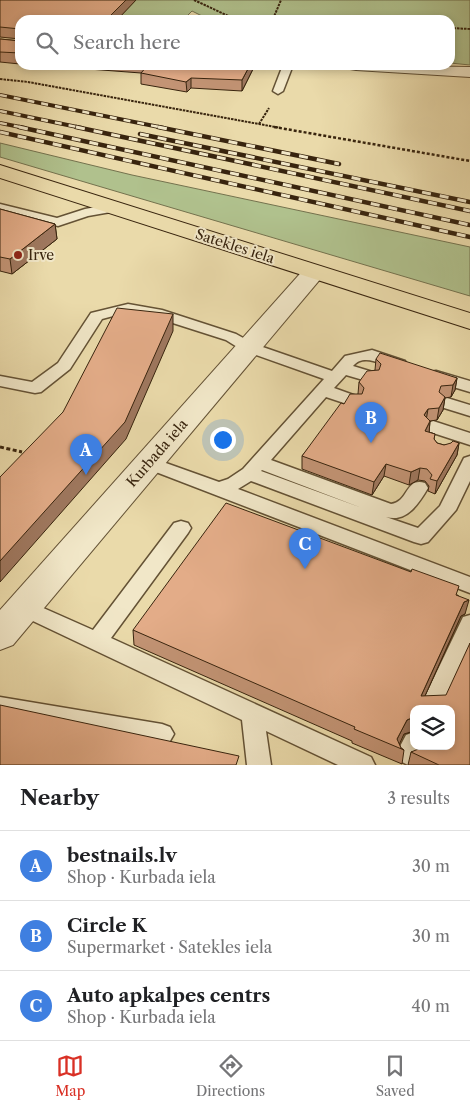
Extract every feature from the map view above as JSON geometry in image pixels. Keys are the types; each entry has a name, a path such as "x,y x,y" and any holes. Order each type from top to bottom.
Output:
{"main road":[{"name":"Satekles iela","path":"0,171 470,321"}],"street":[{"path":"437,70 470,72"},
{"name":"Kurbada iela","path":"0,635 314,272"}],"lane":[{"path":"278,91 286,70"},
{"path":"0,208 58,222 85,213 117,207"},
{"path":"0,381 35,388 64,366 96,316 128,308 157,313 231,337 248,347 284,361 370,378"},
{"path":"218,489 234,484 253,468 351,359 372,355 470,388"},
{"path":"322,390 353,401"},
{"path":"447,403 470,411"},
{"path":"433,427 470,439"},
{"path":"442,450 452,433"},
{"path":"149,462 470,585"},
{"path":"253,468 420,537 446,510 470,462"},
{"path":"253,468 390,511 398,511 408,505 419,488"},
{"path":"96,642 181,528"},
{"path":"23,607 363,765"},
{"path":"432,705 470,623"},
{"path":"0,706 162,734"},
{"path":"252,715 259,765"}],"path":[{"path":"194,0 226,15"},
{"path":"275,15 281,0"},
{"path":"455,28 470,29"},
{"path":"0,79 28,82 161,108 470,161"},
{"path":"0,447 22,452"}],"green space":[{"path":"136,0 470,0 470,65 455,64 455,15 200,15 192,11 188,15 122,15"},
{"path":"0,143 132,175 470,247 470,296 0,157"}],"building":[{"path":"0,0 126,0 111,15 15,15 15,28 0,27"},
{"path":"0,39 15,40 15,53 0,52"},
{"path":"144,70 247,70 242,80 191,78 186,82 141,73"},
{"path":"0,209 55,224 10,259 0,257"},
{"path":"117,308 173,314 125,422 0,561 0,477 63,412"},
{"path":"380,353 457,378 453,385 441,386 439,392 445,397 439,408 428,409 424,415 430,421 425,431 435,434 434,439 437,443 444,445 453,441 459,443 437,481 430,479 432,475 427,469 420,468 411,472 386,464 374,482 302,456 341,403 344,404 350,394 362,394 364,388 359,382 367,371 379,370 381,364 376,359"},
{"path":"226,503 411,572 412,569 459,586 456,595 469,600 464,602 421,696 446,695 470,643 470,765 439,765 411,752 416,750 455,750 455,705 410,705 410,719 407,720 397,739 404,750 133,630"},
{"path":"0,705 239,756 236,765 0,765"}],"railway":[{"path":"0,95 164,128"},
{"path":"0,111 82,128"},
{"path":"0,123 25,128"},
{"path":"19,127 470,225"},
{"path":"76,127 470,211"},
{"path":"158,127 339,164"},
{"path":"0,132 470,237"},
{"path":"140,134 470,202"}],"place":[{"name":"Irve","path":"18,255"},
{"name":"Circle K","path":"371,443"},
{"name":"bestnails.lv","path":"86,475"},
{"name":"Auto apkalpes centrs","path":"305,569"}]}
